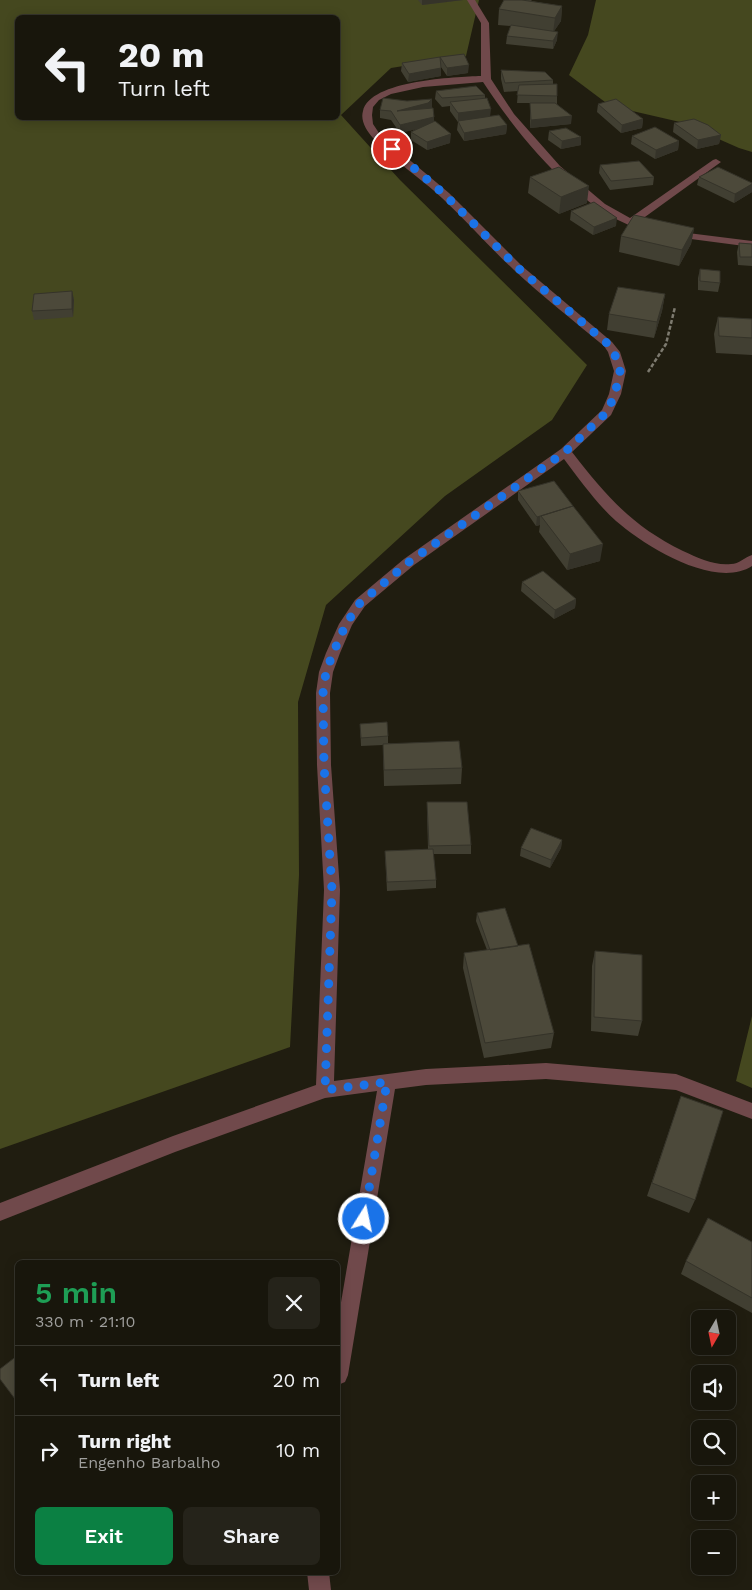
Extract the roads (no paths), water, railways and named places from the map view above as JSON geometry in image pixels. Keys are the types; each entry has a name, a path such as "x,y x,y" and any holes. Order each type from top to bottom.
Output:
{"street":[{"path":"471,0 485,24 486,79 510,116 556,168 601,206 630,223 661,232 752,244"},
{"path":"325,1090 332,890 324,765 323,693 326,672 333,653 346,624 360,603 409,562 565,452 607,412 615,394 620,371 614,352 608,344 518,268 445,195 378,138 369,126 369,106 374,100 384,95 397,90 439,82 486,79"},
{"path":"630,223 716,162"},
{"path":"565,452 612,510 642,534 671,551 692,560 720,568 739,567 752,559"},
{"path":"0,1212 173,1144 325,1090 426,1077 546,1071 676,1082 752,1110"},
{"path":"340,1363 387,1082"},
{"path":"318,1575 320,1590"}]}
